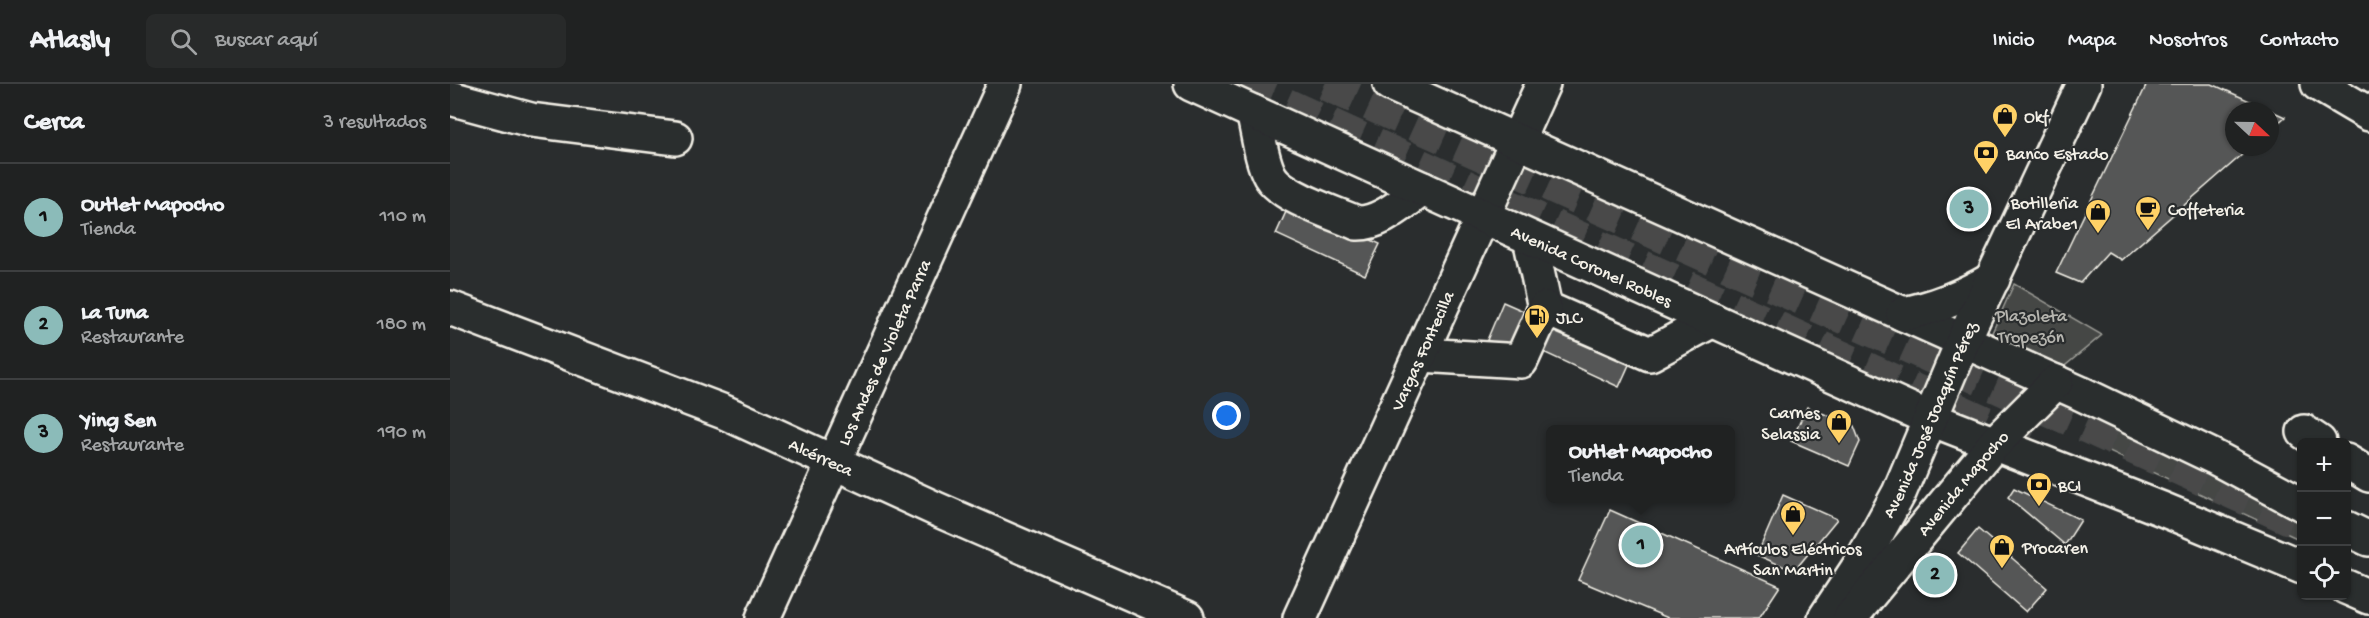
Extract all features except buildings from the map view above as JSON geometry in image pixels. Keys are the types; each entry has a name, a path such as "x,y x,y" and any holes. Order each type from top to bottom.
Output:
{"main road":[{"name":"Los Andes de Violeta Parra","path":"763,618 1005,84"},
{"name":"Avenida Coronel Robles","path":"1191,84 1931,419 2162,509 2297,565"},
{"path":"1390,84 2056,382 2214,457 2297,502"},
{"name":"Vargas Fontecilla","path":"1300,618 1543,84"},
{"name":"Avenida José Joaquín Pérez","path":"1825,618 1881,529 1899,493 1963,341 2084,84"},
{"path":"2318,84 2369,114"},
{"path":"450,98 531,120 675,138"},
{"path":"1253,112 1268,171 1275,182 1288,193 1357,223 1365,223 1381,218 1423,189"},
{"path":"1421,355 1521,361 1545,308 1530,238"},
{"path":"1903,314 1926,310 1950,302 1993,279"},
{"name":"Alcérreca","path":"450,308 687,397 1188,618"},
{"path":"1545,308 1650,354 1713,320"},
{"name":"Avenida Mapocho","path":"1850,618 1994,444 2056,382"},
{"path":"2351,464 2369,475"},
{"path":"2351,530 2369,539"},
{"path":"2351,589 2369,597"}],"green space":[{"name":"Plazoleta Tropezón","path":"2014,284 2102,335 2061,369 1991,335"},
{"path":"2118,430 2218,478 2297,522 2297,538 2107,451"}],"tunnel":[{"path":"1241,84 2031,443"},
{"path":"1325,84 2297,522"}],"place":[{"name":"Okf","path":"2005,139"},
{"name":"Banco Estado","path":"1986,176"},
{"name":"Ying Sen","path":"1969,209"},
{"name":"Coffeteria","path":"2148,232"},
{"name":"Botillerïa El Arabe1","path":"2098,235"},
{"name":"JLC","path":"1537,340"},
{"name":"Carnes Selassia","path":"1839,445"},
{"name":"BCI","path":"2039,508"},
{"name":"Artículos Eléctricos San Martin","path":"1793,537"},
{"name":"Outlet Mapocho","path":"1641,545"},
{"name":"Procaren","path":"2002,570"},
{"name":"La Tuna","path":"1935,575"}]}
